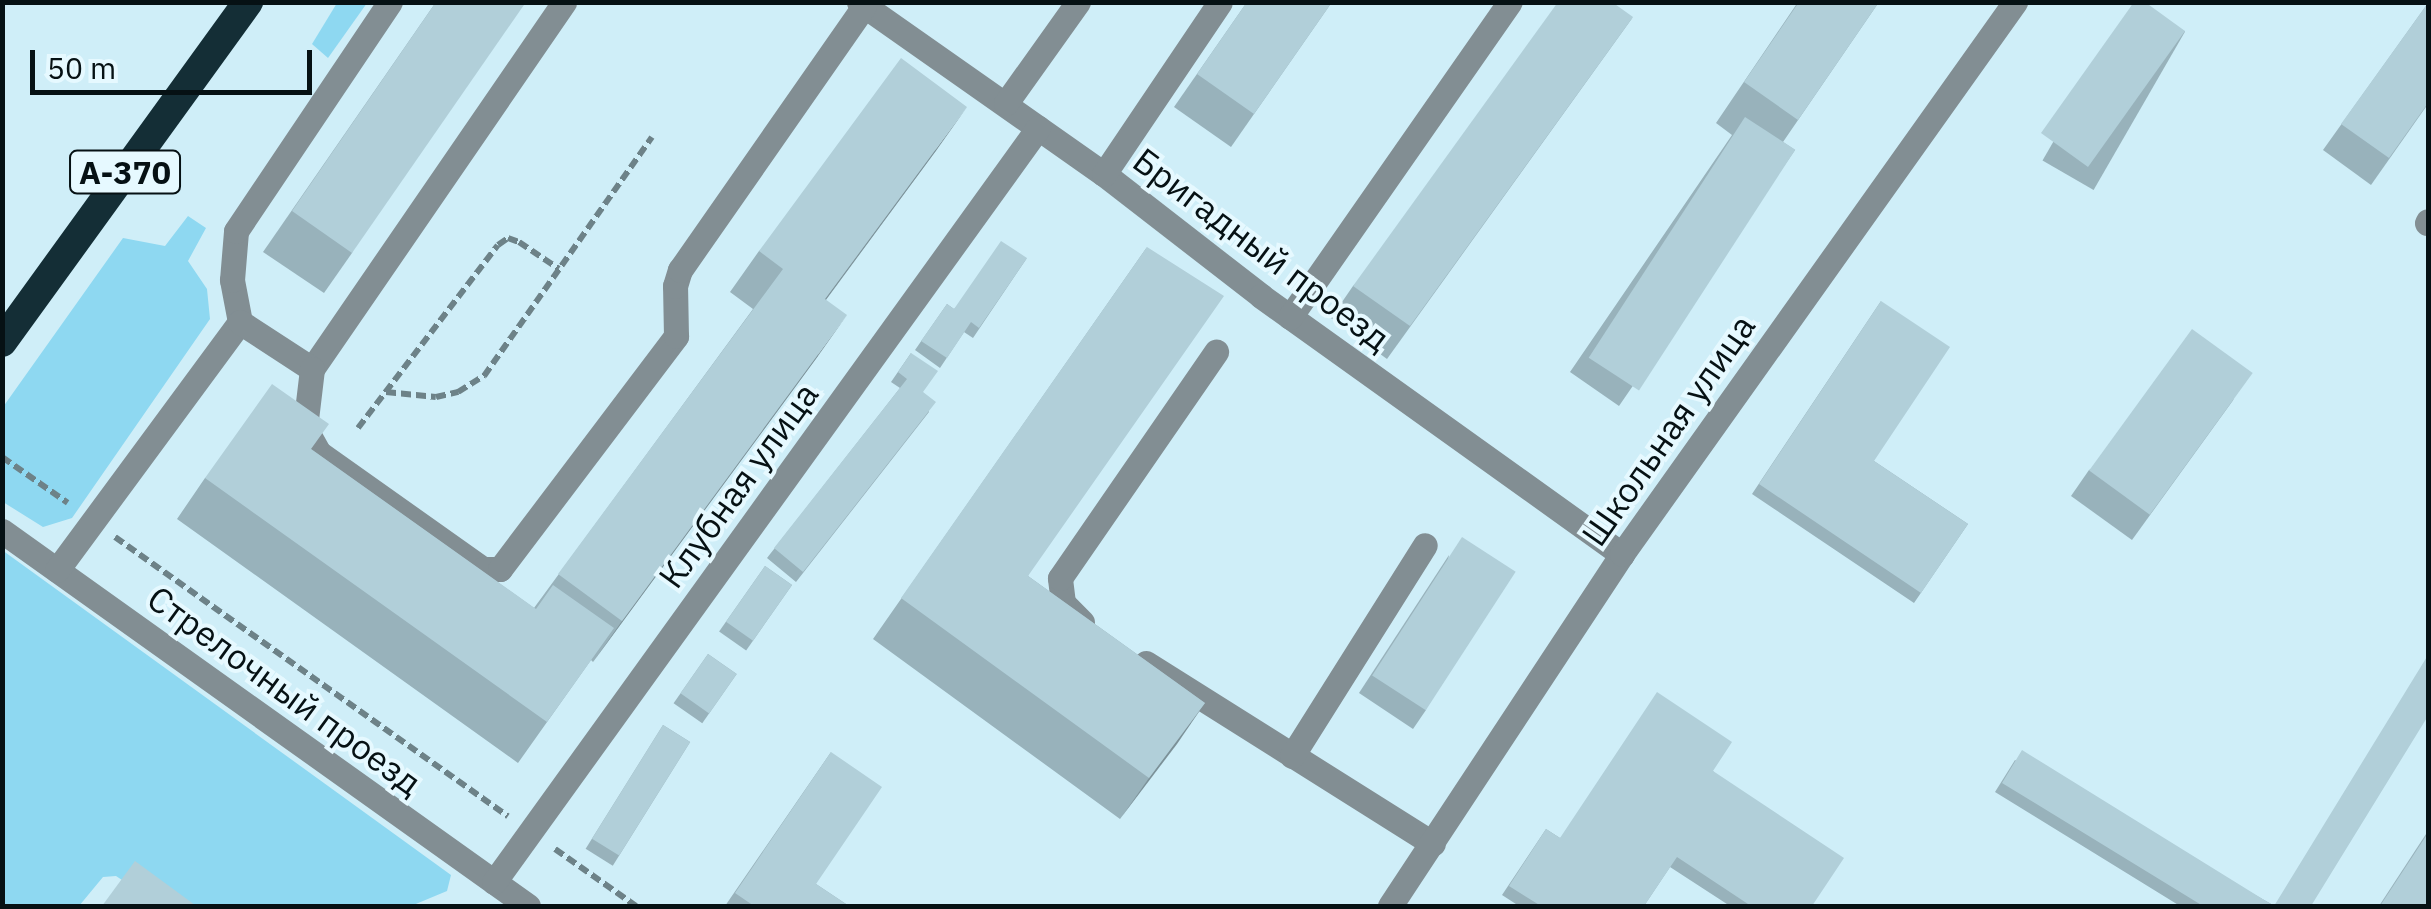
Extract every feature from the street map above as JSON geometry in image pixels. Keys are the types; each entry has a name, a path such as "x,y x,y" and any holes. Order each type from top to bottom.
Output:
{"highway":[{"name":"А-370","path":"2,342 248,2"}],"street":[{"path":"312,368 240,322 232,280 236,231 390,2"},
{"path":"564,2 312,368 304,428 319,452 483,569 500,569 676,336 675,286 680,270 862,4"},
{"path":"1006,103 1078,2"},
{"path":"1104,174 1220,2"},
{"path":"1290,317 1510,2"},
{"name":"Школьная улица","path":"1390,906 1622,554 2015,2"},
{"name":"Бригадный проезд","path":"862,4 1006,103 1290,317 1622,554"},
{"name":"Клубная улица","path":"494,882 1038,128"},
{"path":"57,570 240,322"},
{"path":"1216,352 1060,578 1063,603 1073,617 1434,844"},
{"name":"Стрелочный проезд","path":"2,531 528,906"},
{"path":"1292,756 1425,545"}],"path":[{"path":"386,392 436,397 484,376 652,137"},
{"path":"358,428 498,245 508,238 519,242 559,270"},
{"path":"2,456 636,906"}],"shaded area":[{"path":"337,3 367,3 328,58 312,44"},
{"path":"188,216 206,228 188,261 207,289 210,319 72,518 43,527 3,502 3,407 123,238 165,246"},
{"path":"2,550 451,875 447,891 411,906 161,906 116,876 103,877 79,906 3,906"}],"building":[{"path":"436,2 526,2 352,253 292,211"},
{"path":"1247,2 1332,2 1254,114 1197,74"},
{"path":"1558,2 1612,2 1633,17 1410,326 1353,286"},
{"path":"1799,2 1879,2 1798,120 1744,82"},
{"path":"2134,2 2145,2 2185,31 2088,167 2041,133"},
{"path":"2428,3 2428,103 2389,158 2341,124"},
{"path":"901,58 967,107 825,299 847,315 622,621 558,574 783,269 759,251"},
{"path":"1745,117 1795,150 1639,390 1589,358"},
{"path":"1001,241 1027,258 979,328 971,322 947,358 921,341 947,304 954,309"},
{"path":"1147,247 1224,296 1028,576 1205,703 1149,778 901,598"},
{"path":"1881,301 1950,347 1874,461 1968,524 1921,593 1759,484"},
{"path":"2192,329 2253,373 2150,515 2089,471"},
{"path":"911,353 938,371 923,392 936,402 803,572 774,548 907,379 898,372"},
{"path":"272,384 329,424 311,449 536,609 553,585 614,628 547,722 205,478"},
{"path":"1462,537 1516,572 1426,710 1372,675"},
{"path":"765,566 792,585 753,641 726,622"},
{"path":"708,654 737,674 709,713 680,693"},
{"path":"2428,655 2428,716 2311,906 2274,906"},
{"path":"1657,692 1732,742 1713,771 1844,858 1812,906 1751,906 1677,857 1644,906 1541,906 1509,886 1546,829 1560,838"},
{"path":"663,725 690,742 619,856 592,839"},
{"path":"2022,750 2274,906 2203,906 2002,783"},
{"path":"831,752 882,787 816,884 849,906 754,906 735,893"},
{"path":"2428,833 2428,906 2380,906"},
{"path":"135,861 195,905 102,906"}]}
